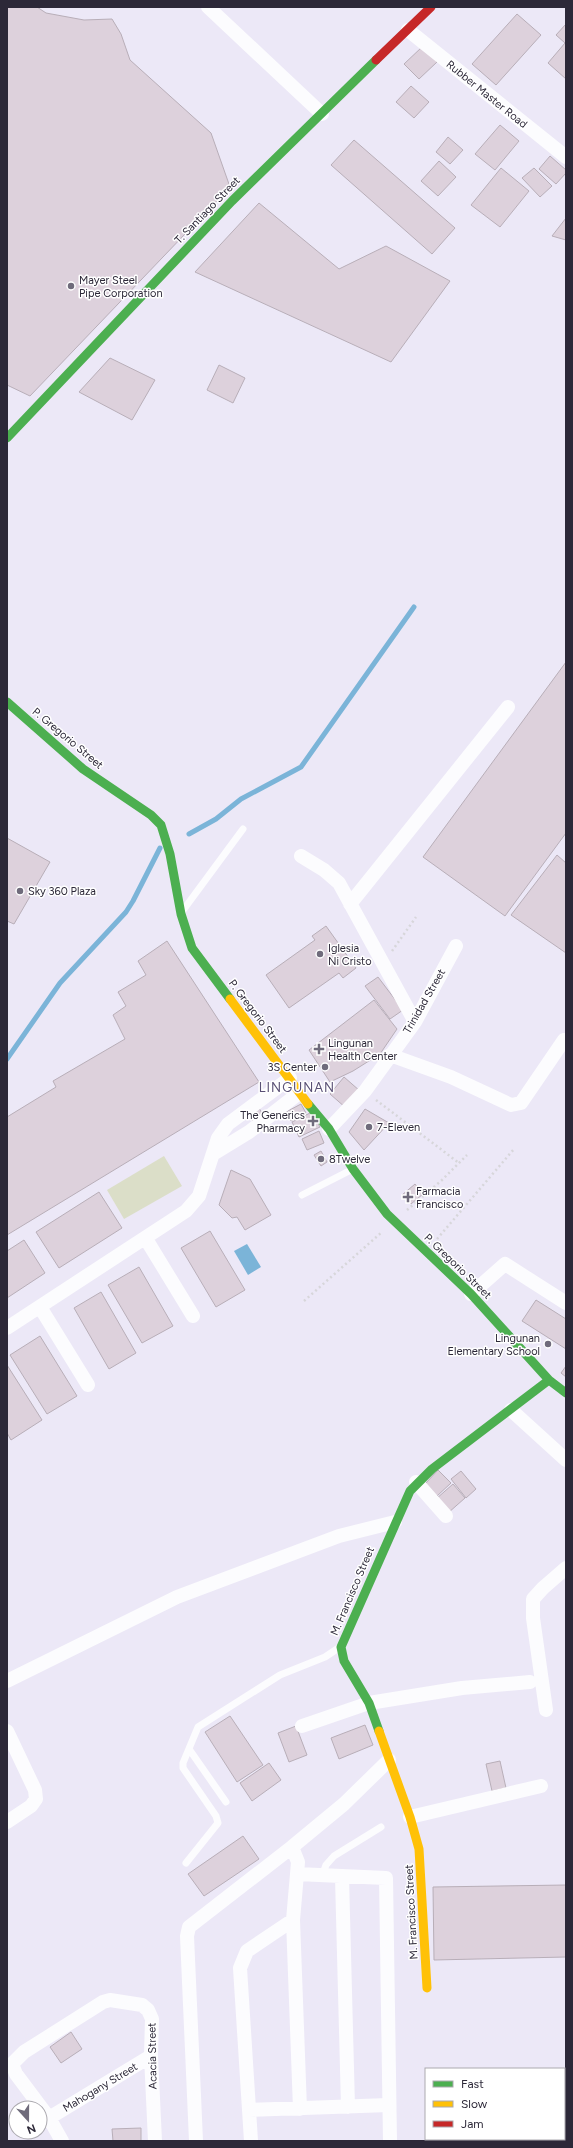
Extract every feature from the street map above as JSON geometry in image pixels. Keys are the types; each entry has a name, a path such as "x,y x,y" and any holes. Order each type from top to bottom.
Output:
{"street":[{"path":"208,7 322,114"},
{"name":"T. Santiago Street","path":"7,438 232,201 431,7"},
{"name":"Rubber Master Road","path":"408,30 566,158"},
{"name":"P. Gregorio Street","path":"7,702 83,769 151,815 161,825 170,854 181,914 192,948 299,1092 329,1129 353,1169 395,1221 470,1294 549,1380 566,1393"},
{"path":"350,904 508,707"},
{"path":"301,856 324,870 339,883 415,1022"},
{"name":"Trinidad Street","path":"329,1129 365,1092 415,1022 456,946"},
{"path":"390,1055 450,1077 511,1106 517,1106 522,1103 564,1040"},
{"path":"7,1328 146,1239 186,1211 199,1196 218,1138 228,1124 290,1078"},
{"path":"213,1154 249,1132 299,1092"},
{"path":"261,1100 272,1115"},
{"path":"146,1239 194,1316"},
{"path":"470,1294 505,1264 566,1303"},
{"path":"40,1307 88,1385"},
{"name":"M. Francisco Street","path":"427,1988 419,1849 410,1817 369,1704 344,1661 341,1647 394,1522 416,1482 549,1380"},
{"path":"511,1410 566,1460"},
{"path":"416,1482 446,1516"},
{"path":"7,1680 177,1597 339,1536 394,1522"},
{"path":"546,1710 533,1618 533,1599 566,1568"},
{"path":"302,1726 369,1704 462,1688 530,1682"},
{"path":"7,1731 35,1790 36,1799 31,1806 7,1822"},
{"path":"196,2141 186,1936 189,1927 292,1847 344,1804 389,1760"},
{"path":"410,1817 541,1786"},
{"path":"292,1847 298,1862 293,1920 300,2109"},
{"path":"297,1874 386,1878 390,2141"},
{"path":"342,1877 348,2107"},
{"path":"251,2141 240,1968 247,1951 293,1920"},
{"name":"Acacia Street","path":"49,2118 16,2074 12,2064 24,2052 102,2002 110,2000 142,2005 148,2010 152,2019 150,2056 155,2141"},
{"name":"Mahogany Street","path":"49,2118 150,2056"},
{"path":"248,2110 389,2105"},
{"path":"49,2118 62,2141"}],"lane":[{"path":"181,914 243,829"},
{"path":"302,1195 353,1169"},
{"path":"186,1863 218,1824 216,1816 183,1768 183,1763 198,1727 280,1675 325,1657 341,1647"},
{"path":"189,1749 226,1802"},
{"path":"322,1876 326,1865 334,1856 381,1827"}],"path":[{"path":"382,964 416,917"},
{"path":"365,1092 459,1163"},
{"path":"427,1252 514,1149"},
{"path":"304,1301 467,1155"}],"green space":[{"path":"164,1156 182,1186 124,1219 107,1190"}],"water":[{"path":"247,1244 261,1267 248,1275 234,1251"}],"building":[{"name":"Mayer Steel Pipe Corporation","path":"7,7 37,7 46,13 84,20 112,19 121,34 130,60 211,133 230,187 30,396 7,385"},
{"path":"517,14 541,35 496,85 472,64"},
{"path":"566,24 566,79 548,63 565,43 556,35"},
{"path":"422,47 437,62 419,79 404,64"},
{"path":"411,86 429,102 414,118 396,102"},
{"path":"500,125 519,141 495,170 475,154"},
{"path":"448,137 463,150 450,164 436,152"},
{"path":"354,140 455,228 432,254 331,165"},
{"path":"550,156 566,170 566,173 556,184 539,169"},
{"path":"439,161 456,177 438,196 421,181"},
{"path":"501,168 529,191 500,227 471,205"},
{"path":"534,168 552,186 540,197 522,178"},
{"path":"259,203 339,269 386,246 450,281 391,362 195,272"},
{"path":"566,218 566,240 552,236"},
{"path":"110,358 155,380 132,420 79,392"},
{"path":"219,365 245,378 233,403 207,390"},
{"path":"566,662 566,833 505,916 423,857"},
{"name":"Sky 360 Plaza","path":"7,838 50,862 14,924 7,921"},
{"path":"557,855 566,863 566,953 511,915"},
{"name":"Iglesia Ni Cristo","path":"326,926 356,968 343,978 339,973 289,1008 266,975 315,940 312,936"},
{"path":"167,941 259,1082 7,1235 7,1117 56,1087 53,1081 125,1039 113,1015 126,1006 118,992 146,975 138,961"},
{"path":"378,977 403,1010 390,1019 365,986"},
{"path":"374,1000 397,1029 380,1054 353,1071 330,1082 309,1050"},
{"path":"344,1077 360,1091 346,1108 330,1094"},
{"path":"301,1104 306,1113 291,1121 286,1112"},
{"path":"259,1108 263,1115 253,1121 249,1115"},
{"name":"7-Eleven","path":"365,1109 389,1123 364,1150 349,1132"},
{"path":"312,1112 320,1127 299,1137 292,1122"},
{"path":"319,1131 324,1143 307,1150 302,1139"},
{"name":"8Twelve","path":"321,1151 327,1162 321,1166 314,1155"},
{"path":"231,1170 250,1179 271,1215 245,1230 237,1217 232,1218 219,1205"},
{"path":"415,1184 423,1194 411,1204 402,1195"},
{"path":"99,1192 122,1228 59,1268 36,1232"},
{"path":"210,1231 245,1290 216,1307 181,1248"},
{"path":"24,1240 45,1273 7,1298 7,1251"},
{"path":"139,1267 173,1326 142,1343 108,1285"},
{"path":"101,1292 136,1353 109,1369 74,1308"},
{"path":"536,1300 566,1319 566,1349 522,1321"},
{"path":"40,1336 77,1396 47,1414 10,1355"},
{"path":"7,1365 42,1420 11,1440 7,1433"},
{"path":"566,1366 566,1377 561,1373"},
{"path":"438,1470 451,1483 437,1496 425,1484"},
{"path":"461,1471 476,1489 466,1498 451,1479"},
{"path":"453,1484 465,1498 448,1513 436,1499"},
{"path":"230,1716 263,1765 237,1782 205,1732"},
{"path":"365,1725 373,1745 339,1759 331,1738"},
{"path":"296,1726 307,1755 289,1762 278,1733"},
{"path":"500,1761 506,1788 492,1791 486,1764"},
{"path":"269,1763 281,1780 252,1801 240,1783"},
{"path":"243,1836 259,1859 204,1896 188,1874"},
{"path":"566,1885 566,1957 434,1960 433,1887"},
{"path":"71,2032 82,2049 61,2063 50,2047"},
{"path":"141,2128 141,2141 113,2141 112,2129"}],"waterway":[{"path":"189,834 216,819 241,799 301,767 414,607"},
{"path":"7,1059 60,983 126,912 160,848"}],"traffic: fast":[{"path":"7,438 232,201 376,60"},
{"path":"7,702 83,769 151,815 161,825 170,854 181,914 192,948 230,999"},
{"path":"308,1104 329,1129 353,1169 387,1214 471,1294 549,1380 566,1393"},
{"path":"379,1731 369,1703 344,1661 341,1647 410,1491 432,1469 549,1380"}],"traffic: slow":[{"path":"230,999 308,1104"},
{"path":"379,1731 410,1817 419,1849 427,1988"}],"traffic: jam":[{"path":"376,60 431,7"}],"place":[{"name":"Mayer Steel Pipe Corporation","path":"71,286"},
{"name":"Sky 360 Plaza","path":"20,891"},
{"name":"Iglesia Ni Cristo","path":"320,954"},
{"name":"Lingunan Health Center","path":"319,1049"},
{"name":"3S Center","path":"325,1067"},
{"name":"The Generics Pharmacy","path":"313,1121"},
{"name":"7-Eleven","path":"369,1127"},
{"name":"8Twelve","path":"321,1159"},
{"name":"Farmacia Francisco","path":"408,1197"},
{"name":"Lingunan Elementary School","path":"548,1344"}],"district":[{"name":"LINGUNAN","path":"297,1087"}]}
